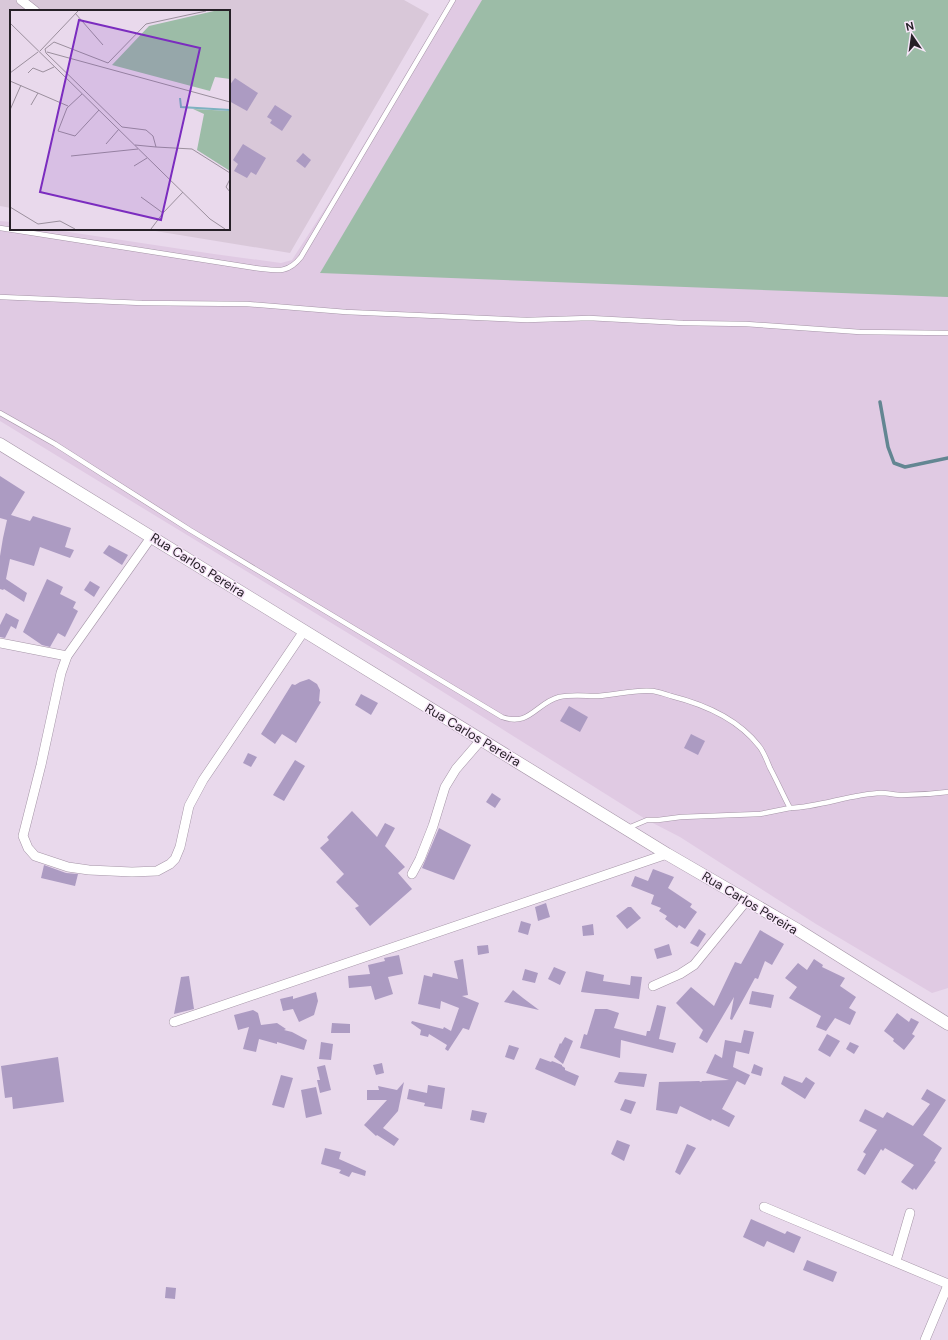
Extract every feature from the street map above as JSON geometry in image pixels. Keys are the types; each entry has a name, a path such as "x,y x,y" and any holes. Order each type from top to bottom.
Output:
{"main road":[{"name":"Rua Carlos Pereira","path":"0,444 152,536 481,740 628,828 667,854 798,930 948,1024"}],"street":[{"path":"21,0 34,10"},
{"path":"152,536 67,656 61,672 41,765 23,836 28,848 35,856 68,867 89,870 146,872 157,871 170,864 175,859 180,847 188,810 193,796 304,631"},
{"path":"0,643 67,656"},
{"path":"412,874 434,826 444,787 481,740"},
{"path":"174,1022 667,854"},
{"path":"652,986 680,974 694,965 746,900"},
{"path":"764,1207 948,1284 925,1340"},
{"path":"896,1261 910,1214"}],"lane":[{"path":"13,230 254,268 280,270 295,265 453,0"},
{"path":"0,228 10,230"},
{"path":"0,296 142,303 247,304 346,312 527,320 590,318 683,323 746,324 860,332 948,333"},
{"path":"0,413 55,444 190,530 502,717 511,720 519,719 534,713 544,704 558,697 573,695 598,696 633,691 653,692 681,699 707,708 732,721 747,732 760,747 790,808"},
{"path":"628,828 647,820 760,814 790,808 806,808 853,797 881,793 934,794 948,792"}],"shaded area":[{"path":"0,0 404,0 429,14 290,253 149,230 230,230 230,10 10,10 10,208 0,206"},
{"path":"450,0 948,0 948,988 932,993 816,924 680,837 647,820 397,663 0,421 0,221 10,222 10,230 56,230 281,263 292,260 330,201"}],"green space":[{"path":"482,0 948,0 948,297 320,273"}],"building":[{"path":"235,78 258,93 247,111 230,102 230,85"},
{"path":"275,105 292,116 282,131 270,123 272,120 267,117"},
{"path":"243,144 266,158 256,175 251,172 247,178 234,171 238,164 233,160"},
{"path":"303,153 311,160 305,168 296,161"},
{"path":"0,476 25,492 11,515 30,521 33,516 71,528 65,547 74,550 70,558 40,547 34,566 10,559 6,579 27,593 24,602 4,589 0,589 0,556 7,520 0,518"},
{"path":"109,545 128,555 122,565 103,553"},
{"path":"47,579 63,587 60,594 76,602 73,608 78,611 65,637 58,633 50,647 42,645 23,632"},
{"path":"90,581 100,587 94,597 84,590"},
{"path":"6,613 19,620 16,629 11,626 5,638 0,637 0,625"},
{"path":"309,679 317,684 320,690 319,701 321,702 296,743 282,734 275,744 261,734 292,684 295,685"},
{"path":"361,694 378,703 371,715 355,705"},
{"path":"569,706 588,717 580,732 560,721"},
{"path":"691,734 705,741 698,755 684,748"},
{"path":"248,753 257,757 251,767 243,763"},
{"path":"295,760 305,766 284,801 273,795"},
{"path":"492,793 501,799 495,808 486,802"},
{"path":"352,811 377,837 385,823 395,828 385,846 405,867 398,873 412,889 370,926 355,908 359,906 336,882 344,874 320,848 329,840 327,837"},
{"path":"439,828 471,845 454,880 422,868"},
{"path":"44,865 66,873 78,874 75,886 41,878"},
{"path":"653,869 674,877 668,888 692,904 690,907 697,912 685,929 679,925 677,928 665,919 667,916 659,911 661,908 651,904 654,895 631,886 635,876 648,881"},
{"path":"546,903 550,917 538,921 535,907"},
{"path":"628,907 631,907 641,918 627,929 616,916"},
{"path":"521,921 531,924 528,935 518,932"},
{"path":"593,924 594,935 583,936 582,926"},
{"path":"699,929 706,934 698,947 690,943"},
{"path":"760,930 784,944 772,965 765,961 758,979 755,978 732,1020 730,1019 734,997 707,1043 699,1038 703,1030 676,1003 691,987 714,1006 735,962 741,964"},
{"path":"669,944 672,955 657,959 654,949"},
{"path":"488,945 489,953 478,955 477,946"},
{"path":"399,955 403,974 388,977 393,994 375,1000 371,986 349,988 348,976 370,974 368,965 385,961 384,958"},
{"path":"463,959 468,995 462,996 479,1003 469,1030 463,1028 448,1051 445,1049 447,1045 429,1034 428,1037 420,1035 421,1030 411,1023 412,1021 443,1029 444,1027 451,1031 459,1008 441,1001 440,1009 418,1004 424,975 432,977 433,973 458,979 454,961"},
{"path":"814,959 823,965 822,967 845,978 840,986 856,997 849,1008 856,1012 850,1025 835,1018 826,1031 816,1027 821,1016 789,998 797,987 785,978 798,963 807,970"},
{"path":"554,967 566,972 560,985 548,979"},
{"path":"525,969 538,973 535,983 522,980"},
{"path":"586,971 604,975 603,981 630,985 631,976 642,977 639,999 581,992"},
{"path":"189,976 194,1009 174,1014 181,977"},
{"path":"513,990 523,998 539,1010 504,1002"},
{"path":"752,991 774,995 771,1008 749,1004"},
{"path":"316,992 318,1001 314,1015 299,1022 293,1009 283,1011 280,999 293,996 293,999"},
{"path":"657,1005 666,1007 659,1039 676,1043 673,1053 621,1040 620,1058 580,1048 584,1034 587,1035 595,1009 607,1009 619,1013 614,1028 646,1036 647,1031 650,1031"},
{"path":"253,1010 258,1013 261,1025 277,1023 286,1029 284,1030 292,1032 307,1040 304,1050 277,1042 277,1044 259,1039 256,1052 243,1049 249,1027 238,1030 234,1015"},
{"path":"897,1013 909,1022 911,1018 919,1022 912,1034 915,1036 904,1050 884,1031"},
{"path":"332,1023 350,1024 350,1033 331,1033"},
{"path":"744,1030 754,1032 749,1054 736,1051 733,1067 750,1075 745,1085 737,1081 722,1109 735,1116 729,1127 712,1119 711,1121 680,1106 677,1114 656,1110 659,1082 729,1080 706,1073 715,1054 722,1058 725,1040 741,1043"},
{"path":"827,1034 840,1041 830,1057 818,1050"},
{"path":"565,1037 573,1041 563,1064 554,1057 560,1043 561,1044"},
{"path":"321,1042 333,1044 331,1060 319,1059"},
{"path":"850,1042 859,1046 854,1054 846,1049"},
{"path":"509,1045 519,1048 514,1060 505,1057"},
{"path":"58,1057 64,1102 13,1109 12,1097 5,1098 1,1066"},
{"path":"540,1058 562,1065 565,1070 579,1076 575,1086 535,1069"},
{"path":"382,1063 384,1073 376,1075 373,1065"},
{"path":"754,1064 763,1068 761,1076 751,1073"},
{"path":"325,1065 331,1090 320,1093 317,1080 320,1080 317,1067"},
{"path":"619,1072 647,1074 644,1087 614,1082"},
{"path":"281,1075 293,1078 284,1108 272,1105"},
{"path":"784,1076 802,1083 806,1077 815,1083 805,1099 781,1084"},
{"path":"404,1082 398,1111 383,1128 399,1139 394,1146 377,1135 376,1136 364,1125 387,1100 367,1100 367,1090 379,1090 378,1086 397,1090"},
{"path":"428,1085 445,1088 442,1109 424,1106 425,1103 407,1099 409,1089 427,1093"},
{"path":"316,1087 322,1114 306,1118 301,1090"},
{"path":"927,1089 946,1100 923,1135 942,1148 934,1161 936,1162 916,1190 914,1188 913,1190 901,1182 914,1165 885,1148 883,1151 881,1149 865,1175 857,1170 866,1154 863,1152 877,1130 859,1121 865,1109 883,1118 887,1112 913,1126 930,1104 921,1099"},
{"path":"625,1099 636,1102 631,1114 620,1110"},
{"path":"472,1110 487,1113 484,1123 470,1120"},
{"path":"617,1140 630,1145 624,1161 611,1154"},
{"path":"687,1144 696,1148 680,1175 675,1172"},
{"path":"325,1148 341,1152 339,1159 366,1171 365,1176 352,1172 349,1177 339,1173 341,1170 321,1164"},
{"path":"751,1219 785,1234 787,1231 801,1237 794,1253 767,1241 764,1247 743,1237"},
{"path":"807,1260 837,1272 833,1282 803,1270"},
{"path":"166,1287 176,1288 175,1299 165,1298"}],"waterway":[{"path":"880,402 888,447 894,463 905,467 948,458"}]}
